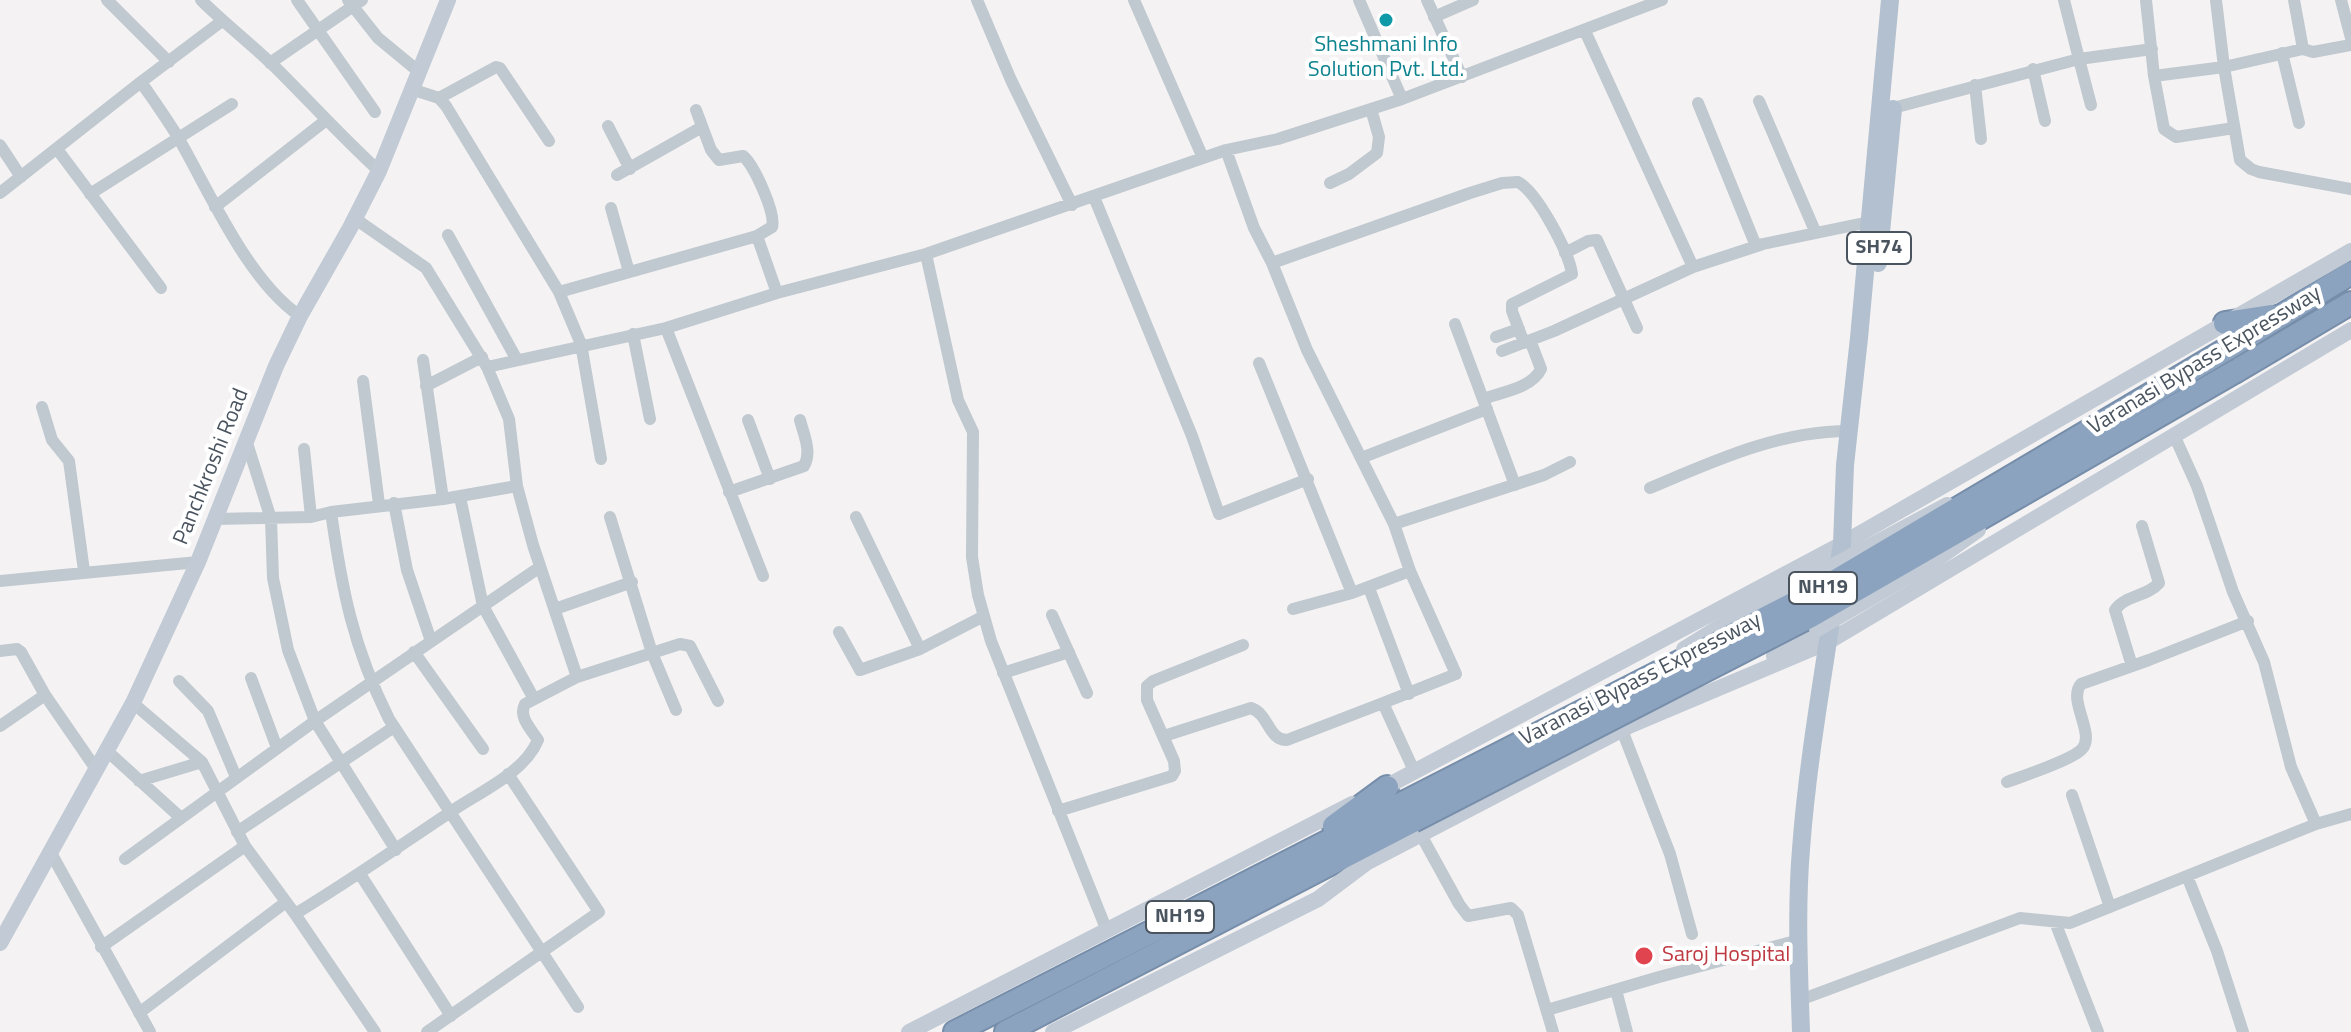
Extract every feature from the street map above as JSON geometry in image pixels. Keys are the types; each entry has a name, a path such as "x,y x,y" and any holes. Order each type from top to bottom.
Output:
{"highway":[{"name":"Varanasi Bypass Expressway","path":"955,1032 1256,877 1413,819 1618,691 1822,589 2351,273"},
{"name":"Varanasi Bypass Expressway","path":"1006,1032 1811,616 2351,303"},
{"path":"2225,323 2284,314"},
{"path":"1256,877 1387,787"},
{"path":"1277,892 1366,863"}],"main road":[{"name":"SH74","path":"1801,1032 1799,940 1802,837 1823,636 1842,544 1845,465 1890,0"},
{"name":"SH74","path":"1844,494 1857,466 1902,0"}],"street":[{"path":"107,0 169,62"},
{"path":"201,0 379,171"},
{"path":"297,0 375,112"},
{"path":"977,0 1011,80 1072,205"},
{"path":"1134,0 1203,158"},
{"path":"1359,0 1402,99"},
{"path":"1427,0 1462,77"},
{"path":"1434,17 1473,0"},
{"path":"426,386 484,362 517,360 666,328 777,293 926,254 1226,150 1278,139 1402,99 1662,0"},
{"path":"2064,0 2091,105"},
{"path":"2146,0 2160,116 2169,134 2176,137 2234,128"},
{"path":"2216,0 2238,153 2251,169 2351,189"},
{"path":"2294,0 2303,49"},
{"path":"2341,0 2351,38"},
{"path":"270,63 355,2 378,38 418,71"},
{"name":"Panchkroshi Road","path":"0,943 133,703 198,562 276,366 379,171 443,2"},
{"path":"0,193 222,21"},
{"path":"1585,31 1693,267"},
{"path":"2154,76 2224,67 2303,49 2313,52 2351,45"},
{"path":"1893,108 2033,69 2152,49"},
{"path":"2282,53 2299,123"},
{"path":"439,98 496,67 500,68 549,141"},
{"path":"2033,69 2045,121"},
{"path":"141,82 178,138 215,207 272,293 300,316"},
{"path":"1975,85 1981,139"},
{"path":"411,89 439,98 559,292 581,344 601,459"},
{"path":"1759,101 1815,231"},
{"path":"1698,103 1756,246"},
{"path":"90,194 232,104"},
{"path":"1330,183 1349,174 1377,153 1379,137 1371,109"},
{"path":"559,292 769,231 774,221 750,163 743,156 719,160 711,150 696,110"},
{"path":"215,207 325,121"},
{"path":"608,126 630,169"},
{"path":"617,175 702,127"},
{"path":"0,145 21,177"},
{"path":"57,149 161,288"},
{"path":"1164,736 1251,708 1262,713 1276,738 1287,740 1456,674 1410,571 1394,524 1307,350 1272,263 1254,228 1226,150"},
{"path":"1272,263 1470,193 1502,183 1518,182 1533,194 1565,253 1572,269 1570,278 1512,304 1519,329 1541,369 1537,376 1485,404 1361,458"},
{"path":"1094,197 1192,436 1219,514 1308,479"},
{"path":"611,208 629,272"},
{"path":"354,218 426,268 484,362 509,419 517,486 577,677"},
{"path":"1502,351 1693,267 1756,246 1815,231 1869,222"},
{"path":"448,235 517,360"},
{"path":"757,236 777,293"},
{"path":"1565,253 1588,241 1597,240 1637,328"},
{"path":"909,1032 1415,773 1842,544 2351,251"},
{"path":"926,254 958,400 973,432 972,557 984,616 1003,673 1107,931"},
{"path":"1455,324 1515,485"},
{"path":"666,328 763,576"},
{"path":"1496,337 1519,329"},
{"path":"1063,1030 1318,899 1366,863 1413,819 1622,730 1823,636 2351,330"},
{"path":"633,334 650,419"},
{"path":"423,360 443,499"},
{"path":"1259,363 1352,593"},
{"path":"363,381 379,504"},
{"path":"42,407 52,440 69,461 84,571"},
{"path":"748,420 770,479"},
{"path":"729,492 804,466 808,460 800,420"},
{"path":"1650,488 1751,447 1819,431 1849,431"},
{"path":"2174,435 2197,486 2233,592 2264,662 2291,767 2316,824"},
{"path":"247,443 271,519 273,578 285,635 315,721 396,850"},
{"path":"304,449 311,517"},
{"path":"1394,524 1544,475 1570,462"},
{"path":"1823,636 2047,480"},
{"path":"215,519 311,517 379,504 460,497 517,486"},
{"path":"460,497 483,606 534,699"},
{"path":"394,503 407,570 431,641"},
{"path":"331,512 347,611 371,682 394,727 448,813 578,1007"},
{"path":"610,517 652,653 676,710"},
{"path":"856,517 920,649"},
{"path":"2132,666 2115,610 2121,602 2146,593 2159,583 2142,526"},
{"path":"0,581 198,562"},
{"path":"125,859 315,721 540,567"},
{"path":"1293,609 1369,588 1410,571"},
{"path":"555,609 632,582"},
{"path":"1369,588 1409,694"},
{"path":"1052,615 1087,693"},
{"path":"839,632 860,670 920,649 984,616"},
{"path":"2007,782 2072,756 2083,748 2085,743 2077,687 2248,621"},
{"path":"295,914 508,774 534,751 538,740 523,717 525,704 577,677 680,644 690,646 718,701"},
{"path":"1058,811 1172,776 1174,761 1147,700 1147,686 1243,645"},
{"path":"0,651 17,649 21,652 45,695 96,769"},
{"path":"414,652 483,749"},
{"path":"1003,673 1069,652"},
{"path":"251,678 277,748"},
{"path":"179,681 208,711 236,777"},
{"path":"0,726 45,695"},
{"path":"133,703 202,762 245,846 375,1032"},
{"path":"1383,703 1415,773"},
{"path":"237,832 394,727"},
{"path":"1622,730 1670,854 1692,934"},
{"path":"106,750 181,818"},
{"path":"139,781 202,762"},
{"path":"427,1032 599,912 508,774"},
{"path":"2072,795 2110,907"},
{"path":"1800,1000 2020,918 2070,923 2316,824 2351,814"},
{"path":"1413,819 1468,916 1511,908 1518,915 1553,1032"},
{"path":"101,947 245,846"},
{"path":"51,853 150,1032"},
{"path":"360,874 451,1016"},
{"path":"2187,876 2217,951 2243,1032"},
{"path":"139,1013 286,902"},
{"path":"2055,922 2098,1032"},
{"path":"1547,1010 1799,940"},
{"path":"1616,990 1627,1032"}],"place":[{"name":"Sheshmani Info Solution Pvt. Ltd.","path":"1386,20"},
{"name":"Saroj Hospital","path":"1644,956"}]}
